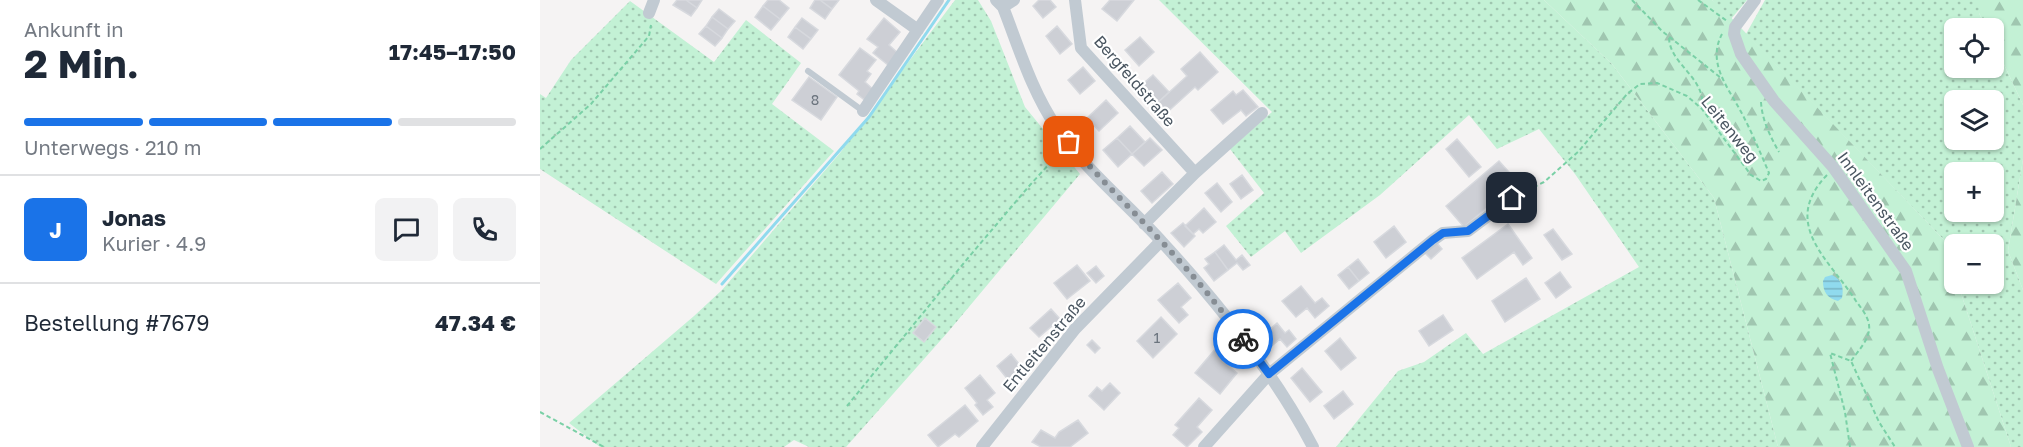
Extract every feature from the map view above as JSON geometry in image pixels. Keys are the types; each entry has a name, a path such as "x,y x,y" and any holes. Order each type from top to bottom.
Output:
{"street":[{"path":"650,13 654,0"},
{"path":"876,0 918,30"},
{"path":"863,111 938,0"},
{"path":"1014,0 1000,4 1038,96 1057,128 1087,165 1161,241 1217,304 1294,410 1313,447"},
{"name":"Bergfeldstraße","path":"1075,0 1081,48 1195,172"},
{"path":"1735,27 1755,0"},
{"name":"Innleitenstraße","path":"1735,27 1736,44 1748,66 1774,101 1833,167 1906,271 1938,369 1968,447"},
{"path":"1144,224 1195,172 1262,113"},
{"path":"1204,447 1269,374 1433,240 1443,233 1468,231 1512,198"},
{"name":"Entleitenstraße","path":"982,447 1075,329 1161,241"}],"lane":[{"path":"808,71 863,111"}],"path":[{"path":"1632,0 1669,37 1721,78"},
{"path":"1698,0 1735,27"},
{"path":"540,149 591,104 649,36 650,13"},
{"name":"Leitenweg","path":"1512,198 1544,182 1578,152 1627,94 1640,84 1657,83 1687,96 1702,109 1751,175 1761,181 1766,179 1769,173 1740,111 1721,78 1716,56 1718,42 1723,32 1735,27"},
{"path":"1669,37 1669,46 1696,80 1703,100 1702,109"},
{"path":"1761,101 1761,110 1769,135 1779,152"},
{"path":"847,406 1022,194 1069,142"},
{"path":"1833,167 1815,187 1809,200 1807,217 1810,234 1818,250 1845,283 1865,314 1869,325 1869,333 1851,361"},
{"path":"1850,447 1830,353 1851,361 1879,422 1895,447"},
{"path":"540,412 604,447"}],"green space":[{"path":"955,0 978,0 991,21 1025,107 1080,174 948,332 846,447 809,447 794,440 784,447 600,447 569,423 722,290 840,153"},
{"path":"1159,0 1544,0 1612,64 1714,198 1778,447 1336,447 1398,371 1424,362 1466,333 1483,354 1639,267 1575,174 1539,129 1497,149 1469,115 1380,195 1301,253 1285,231 1251,257 1226,226 1264,193 1230,149 1272,112"},
{"path":"1544,0 1712,0 1721,7 1944,240 1944,294 1961,294 2011,447 1778,447 1714,198 1612,64"},
{"path":"1712,0 1747,0 1731,19"},
{"path":"1765,0 1979,0 1981,18 1944,18 1944,78 2004,78 2004,64 2023,105 2023,159 2008,251 2023,290 2023,447 2011,447 1961,294 2004,294 2004,234 1944,234 1944,240 1746,34"},
{"path":"1979,0 2023,0 2023,105 2004,64 2004,18 1981,18"},
{"path":"630,1 714,62 746,20 801,63 772,104 834,151 716,284 540,169 540,94 546,98 571,60"},
{"path":"2023,159 2023,290 2008,251"}],"water":[{"path":"1832,275 1838,279 1842,287 1842,298 1838,301 1828,296 1824,288 1825,277"}],"building":[{"path":"677,0 686,0 697,8 691,16 673,5"},
{"path":"686,0 702,0 697,8"},
{"path":"768,0 779,0 789,8 780,19 763,6"},
{"path":"815,0 820,0 832,9 825,19 810,8"},
{"path":"820,0 839,0 832,9"},
{"path":"1039,0 1050,0 1056,7 1043,18 1033,6"},
{"path":"1110,0 1134,0 1117,21 1102,9"},
{"path":"763,6 780,19 771,30 755,17"},
{"path":"719,9 735,21 728,29 712,17"},
{"path":"712,17 728,29 722,38 706,26"},
{"path":"802,18 818,30 811,39 795,27"},
{"path":"884,18 900,32 889,45 898,53 888,65 873,53 878,47 867,39"},
{"path":"706,26 722,38 715,46 699,34"},
{"path":"1057,26 1072,44 1060,54 1046,36"},
{"path":"795,27 811,39 803,49 788,37"},
{"path":"1140,37 1154,52 1139,66 1125,50"},
{"path":"860,48 876,60 867,71 871,74 865,82 875,91 867,102 857,94 859,91 839,75"},
{"path":"1200,52 1218,72 1198,90 1195,87 1162,117 1153,107 1187,76 1181,69"},
{"path":"1083,67 1095,81 1080,94 1068,80"},
{"path":"1153,75 1169,92 1153,107 1137,89"},
{"path":"809,77 837,97 821,120 792,100"},
{"path":"1243,90 1258,107 1246,116 1241,110 1223,124 1211,110 1233,91 1236,95"},
{"path":"1106,100 1118,113 1099,131 1087,118"},
{"path":"1130,126 1145,142 1132,154 1117,138"},
{"path":"1117,138 1132,154 1118,167 1103,150"},
{"path":"1150,138 1162,150 1144,166 1132,154"},
{"path":"1457,139 1481,167 1469,177 1446,149"},
{"path":"1499,161 1509,172 1499,179 1508,190 1464,227 1446,206"},
{"path":"1162,172 1173,184 1152,203 1141,191"},
{"path":"1242,175 1253,190 1241,199 1230,184"},
{"path":"1217,183 1232,202 1221,212 1205,193"},
{"path":"1204,208 1216,222 1203,233 1199,229 1193,234 1185,226"},
{"path":"1183,223 1195,236 1184,247 1171,233"},
{"path":"1508,224 1532,258 1523,265 1514,252 1477,279 1462,258"},
{"path":"1394,226 1406,242 1386,258 1374,242"},
{"path":"1553,229 1572,254 1562,260 1544,235"},
{"path":"1436,242 1442,249 1431,259 1424,252"},
{"path":"1224,245 1236,260 1242,255 1250,265 1243,270 1237,263 1228,270 1215,252"},
{"path":"1215,252 1228,270 1214,281 1204,268 1209,264 1205,259"},
{"path":"1358,259 1369,273 1359,281 1348,267"},
{"path":"1077,265 1090,281 1067,299 1054,283"},
{"path":"1096,266 1104,276 1096,283 1087,273"},
{"path":"1348,267 1359,281 1349,289 1338,275"},
{"path":"1560,272 1571,287 1556,298 1545,283"},
{"path":"1526,278 1540,299 1505,322 1492,301"},
{"path":"1178,283 1191,298 1181,307 1188,315 1179,323 1158,300"},
{"path":"1301,286 1315,303 1322,298 1329,306 1315,318 1307,308 1296,317 1282,301"},
{"path":"1051,309 1060,319 1039,337 1030,328"},
{"path":"1443,315 1453,330 1429,346 1419,331"},
{"path":"1161,317 1177,334 1153,358 1137,341"},
{"path":"925,318 936,327 924,342 913,333"},
{"path":"1277,323 1285,333 1289,330 1296,339 1287,347 1280,339 1268,349 1254,332 1263,325 1268,331"},
{"path":"1340,338 1356,358 1341,370 1325,351"},
{"path":"1092,340 1100,348 1095,353 1087,345"},
{"path":"1217,347 1227,355 1223,361 1237,373 1220,394 1195,373"},
{"path":"1011,354 1023,369 1009,381 997,366"},
{"path":"1302,368 1322,392 1310,402 1291,378"},
{"path":"980,375 995,393 987,400 993,407 983,415 965,388"},
{"path":"1110,383 1120,393 1104,410 1089,396 1097,387 1102,391"},
{"path":"1343,391 1353,404 1334,419 1324,406"},
{"path":"1199,398 1212,410 1197,427 1202,432 1187,447 1173,435 1179,428 1175,425"},
{"path":"965,405 978,421 959,437 955,434 938,447 928,435"},
{"path":"1078,420 1088,433 1070,447 1041,447 1032,442 1041,430 1055,438 1059,432"}],"waterway":[{"path":"722,284 869,117 949,0"}],"way so far":[{"path":"1069,142 1087,165 1161,241 1217,304 1243,339"}],"route":[{"path":"1243,339 1269,374 1433,240 1443,233 1468,231 1474,228 1512,198"}]}
